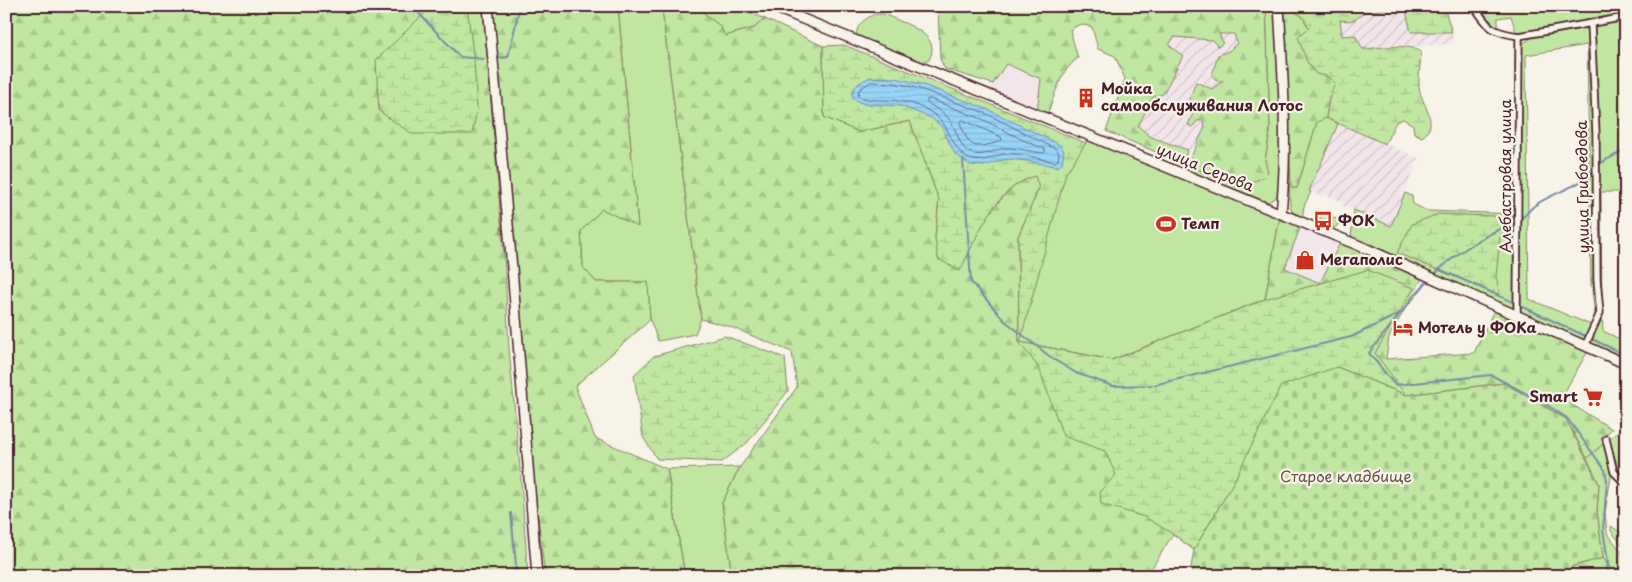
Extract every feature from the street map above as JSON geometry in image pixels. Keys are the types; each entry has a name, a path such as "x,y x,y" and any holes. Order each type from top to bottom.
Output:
{"main road":[{"path":"488,6 537,576"},
{"name":"улица Серова","path":"771,6 1365,248 1626,364"},
{"path":"1279,6 1283,80 1284,190 1281,213"}],"street":[{"path":"1474,6 1487,26 1502,34 1519,36 1626,17"},
{"name":"улица Грибоедова","path":"1585,346 1600,313 1597,280 1596,133 1591,24"},
{"name":"Алебастровая улица","path":"1517,315 1519,36"},
{"path":"1606,439 1614,472 1626,484"}],"shaded area":[{"path":"1152,6 1260,22 1245,170 1121,127"},
{"path":"1405,7 1411,32 1452,32 1454,44 1363,49 1342,36 1340,19 1349,22 1358,19 1364,12"},
{"path":"1006,64 1041,79 1037,111 988,91"},
{"path":"1338,124 1419,158 1391,226 1341,205 1341,201 1324,194 1322,197 1309,191"},
{"path":"1301,225 1341,241 1321,283 1284,268"}],"green space":[{"path":"6,6 483,6 528,576 6,576"},
{"path":"432,6 467,6 474,61 477,110 472,134 412,134 379,111 376,60"},
{"path":"491,6 618,6 638,227 602,209 581,231 583,267 596,282 648,282 650,320 575,386 595,438 667,469 685,576 545,576 521,376"},
{"path":"618,6 675,6 662,9 701,319 695,334 658,341 650,320 648,282 596,282 583,267 581,231 602,209 638,226"},
{"path":"675,6 695,6 720,26 725,36 754,28 765,19 823,46 824,117 859,132 910,121 939,200 935,238 959,270 989,212 1019,181 1035,175 1039,188 1018,237 1019,342 1112,360 1265,299 1280,216 1301,225 1285,268 1320,283 1341,241 1423,277 1389,337 1386,359 1474,353 1495,308 1588,351 1561,398 1612,429 1603,437 1604,443 1587,458 1566,419 1504,383 1406,395 1281,386 1194,550 1173,534 1147,576 732,576 722,503 740,467 797,387 792,352 728,326 701,319 662,9"},
{"path":"695,6 735,6 765,19 754,28 725,36 720,26"},
{"path":"938,6 1266,6 1270,132 1265,160 1268,172 1262,178 1241,186 1187,165 1205,127 1203,121 1197,121 1193,127 1188,125 1197,104 1189,100 1196,82 1212,89 1223,81 1217,81 1212,75 1218,55 1229,51 1237,43 1234,34 1219,34 1223,43 1218,47 1212,40 1174,37 1169,45 1183,56 1163,94 1153,97 1138,126 1151,137 1188,150 1182,163 1106,131 1125,79 1115,56 1098,49 1092,27 1080,24 1070,30 1078,58 1062,76 1047,115 1037,111 1041,79 1006,64 993,84 945,69 940,59"},
{"path":"1266,6 1276,6 1281,70 1281,188 1274,198 1263,202 1185,171 1187,165 1241,186 1265,160 1270,132"},
{"path":"1283,6 1293,188 1297,188 1317,121 1326,118 1338,124 1309,191 1311,192 1304,206 1302,219 1294,214 1290,205"},
{"path":"1283,6 1291,6 1292,10 1302,16 1309,28 1316,74 1326,76 1335,83 1329,99 1326,118 1317,122 1297,188 1292,188 1291,184"},
{"path":"1291,6 1431,6 1445,10 1452,32 1411,32 1405,7 1364,12 1353,20 1340,20 1342,36 1355,35 1363,49 1408,47 1421,51 1419,87 1430,120 1427,132 1422,137 1414,133 1413,125 1403,119 1396,122 1385,144 1326,118 1329,99 1335,83 1326,76 1316,74 1306,60 1298,37 1309,28 1302,16 1292,10"},
{"path":"1480,6 1490,6 1498,10 1513,6 1626,6 1626,14 1529,32 1516,32 1511,16 1498,18 1498,25 1496,26"},
{"path":"875,14 883,14 909,25 926,36 931,43 932,51 929,60 921,62 857,37 859,26"},
{"path":"1626,19 1626,192 1601,192 1602,312 1594,29 1597,25"},
{"path":"1585,28 1590,36 1594,133 1595,273 1591,280 1597,295 1597,303 1596,311 1594,319 1585,342 1519,311 1521,241 1519,241 1515,310 1351,238 1354,210 1391,226 1405,193 1412,196 1413,204 1427,211 1519,214 1522,44 1531,38","holes":["1587,45 1591,284 1595,314 1591,325 1529,299 1526,55"]},
{"path":"844,45 1086,143 1066,173 1020,342 1112,360 1265,299 1367,270 1414,288 1375,353 1406,395 1337,367 1233,483 1194,550 1173,534 1145,517 1101,504 1100,491 1116,475 1105,451 1063,436 1039,368 1019,342 1018,237 1039,188 1035,176 1021,182 998,202 981,229 960,271 938,259 935,238 939,200 910,121 859,132 824,117 823,46"},
{"path":"1088,139 1280,216 1265,299 1112,360 1019,342 1039,188 1066,173"},
{"path":"1323,214 1337,219 1338,225 1334,228 1319,220"},
{"path":"1438,214 1518,217 1518,222 1500,237 1496,277 1500,294 1397,253 1412,224"},
{"path":"1602,312 1603,331 1626,342 1626,360 1589,344"},
{"path":"725,336 785,358 788,391 747,443 722,462 657,459 643,437 634,375 654,356"},
{"name":"Старое кладбище","path":"1337,367 1406,395 1504,383 1566,419 1599,484 1597,511 1603,558 1573,566 1566,576 1192,576 1191,567 1194,550 1233,483 1281,386"},
{"path":"1626,425 1626,462 1621,469 1621,473 1626,479 1619,471 1609,439"},
{"path":"1604,443 1612,471 1605,513 1607,533 1626,558 1626,576 1617,576 1603,558 1597,511 1599,484 1587,458"},
{"path":"740,467 722,503 732,576 685,576 667,469"},
{"path":"1611,526 1626,536 1626,550 1611,531"},
{"path":"1603,558 1617,576 1566,576 1573,566"}],"water":[{"path":"870,77 896,78 921,84 987,109 1060,145 1064,151 1062,163 1058,167 1007,159 984,166 970,165 955,154 941,126 931,118 901,106 864,104 853,99 854,88"}],"waterway":[{"path":"412,6 460,57 484,59"},
{"path":"499,58 508,57 520,6"},
{"path":"1598,166 1626,148"},
{"path":"963,159 971,282 1005,321 1053,359 1076,373 1113,386 1154,385 1351,337 1401,313 1429,279"},
{"path":"1520,219 1541,201 1573,186 1594,170"},
{"path":"1433,276 1461,252 1515,221"},
{"path":"1439,269 1515,303"},
{"path":"1519,305 1626,355"},
{"path":"1399,315 1369,353 1395,385 1491,375 1544,403 1567,418 1605,470 1607,481 1603,530 1608,562 1607,576"},
{"path":"511,513 517,576"}],"place":[{"name":"Мойка самообслуживания Лотос","path":"1086,98"},
{"name":"ФОК","path":"1323,221"},
{"name":"Темп","path":"1166,224"},
{"name":"Мегаполис","path":"1305,260"},
{"name":"Мотель у ФОКа","path":"1403,328"},
{"name":"Smart","path":"1593,397"}]}
